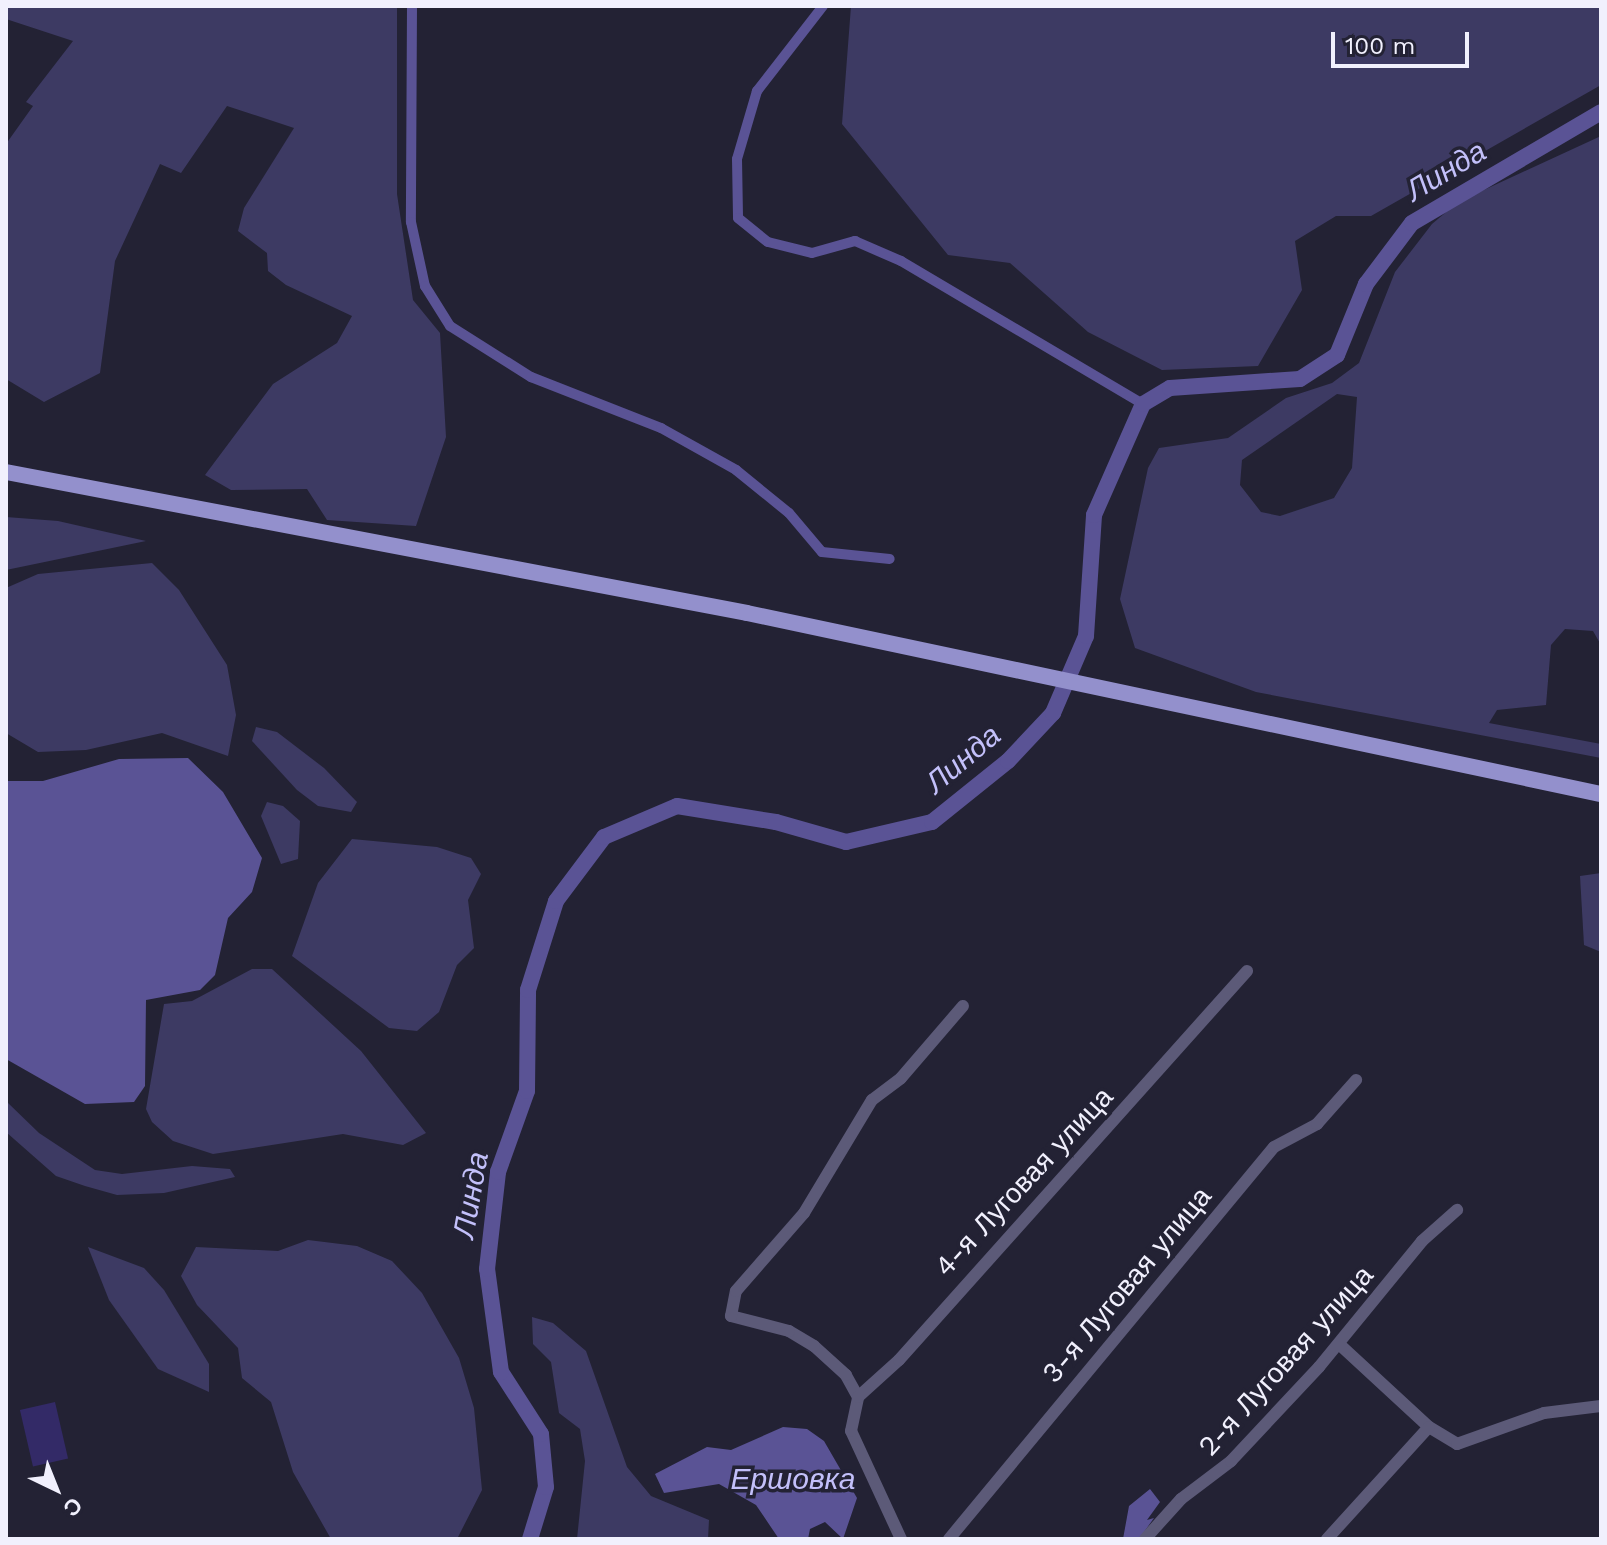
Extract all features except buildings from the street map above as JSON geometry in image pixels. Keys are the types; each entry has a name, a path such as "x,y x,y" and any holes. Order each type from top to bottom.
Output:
{"main road":[{"path":"6,472 484,561 1601,794"}],"street":[{"name":"4-я Луговая улица","path":"858,1397 899,1360 1247,971"},
{"path":"901,1539 851,1431 858,1397 846,1375 814,1346 789,1331 731,1316 736,1291 804,1213 872,1100 901,1078 963,1006"},
{"name":"3-я Луговая улица","path":"949,1539 1274,1147 1317,1124 1356,1080"},
{"name":"2-я Луговая улица","path":"1145,1539 1181,1499 1231,1461 1339,1344 1422,1241 1457,1210"},
{"path":"1339,1344 1429,1427 1457,1444 1544,1413 1601,1406"},
{"path":"1327,1539 1429,1427"}],"shaded area":[{"path":"6,6 397,6 397,194 413,300 440,333 446,437 416,526 327,520 307,489 231,490 205,475 273,384 337,343 352,316 286,285 268,271 267,253 238,231 244,208 294,128 227,106 181,173 160,164 115,261 100,373 44,402 6,379 6,144 33,106 26,102 73,41 6,19"},
{"path":"851,6 1601,6 1601,85 1371,216 1336,216 1295,241 1302,290 1258,366 1162,370 1088,332 1010,263 948,255 842,124"},
{"path":"1601,136 1601,645 1593,631 1565,629 1551,645 1546,705 1497,710 1489,723 1601,744 1601,758 1256,692 1135,648 1120,599 1148,468 1159,448 1228,438 1286,398 1332,383 1359,363 1395,272 1432,224 1458,202","holes":["1337,394 1357,397 1352,468 1334,498 1280,516 1261,512 1240,485 1242,460"]},
{"path":"6,517 58,521 146,541 6,570"},
{"path":"152,563 179,590 227,665 236,715 228,756 162,733 86,750 38,752 6,733 6,588 38,574"},
{"path":"256,727 277,732 324,768 357,802 351,812 318,806 297,790 252,741"},
{"path":"267,802 283,806 300,821 298,859 281,864 261,816"},
{"path":"352,839 437,847 471,858 481,874 468,900 474,948 457,965 439,1012 417,1031 389,1028 292,956 318,883"},
{"path":"1601,873 1601,952 1584,945 1580,876"},
{"path":"252,969 272,969 361,1051 426,1133 403,1145 343,1134 213,1154 173,1141 152,1122 146,1109 164,1004 192,1001"},
{"path":"6,1101 39,1133 95,1170 122,1174 192,1166 230,1169 235,1177 164,1193 117,1195 85,1186 56,1176 6,1132"},
{"path":"308,1240 357,1246 392,1261 422,1293 459,1358 474,1408 482,1490 457,1539 331,1539 293,1472 271,1402 242,1378 238,1348 197,1305 181,1276 196,1247 278,1251"},
{"path":"88,1247 144,1268 164,1290 209,1364 209,1392 158,1369 109,1300"},
{"path":"532,1317 553,1323 586,1351 627,1467 651,1496 709,1520 708,1539 577,1539 585,1461 580,1429 559,1413 551,1362 533,1344"}],"water":[{"path":"188,758 223,792 262,858 252,892 228,918 215,975 200,990 146,1000 145,1086 134,1102 85,1104 6,1059 6,781 43,781 119,759"},
{"name":"Ершовка","path":"783,1427 807,1429 824,1441 857,1498 843,1539 825,1522 810,1529 808,1539 779,1539 756,1505 719,1484 664,1493 655,1474 707,1447 731,1450"},
{"path":"1150,1489 1160,1502 1147,1520 1154,1518 1139,1539 1123,1539 1129,1506"}],"waterway":[{"path":"412,6 411,222 425,286 450,326 531,377 661,428 736,470 789,513 822,552 890,559"},
{"path":"823,6 757,91 737,159 738,218 768,242 812,253 855,241 901,261 1143,404"},
{"name":"Линда","path":"530,1539 546,1487 541,1434 501,1372 487,1269 498,1172 527,1091 528,990 556,901 604,837 677,806 776,822 846,842 932,822 1008,761 1053,713 1086,636 1094,515 1143,404 1170,388 1300,379 1337,355 1366,284 1412,223 1601,112"}]}
